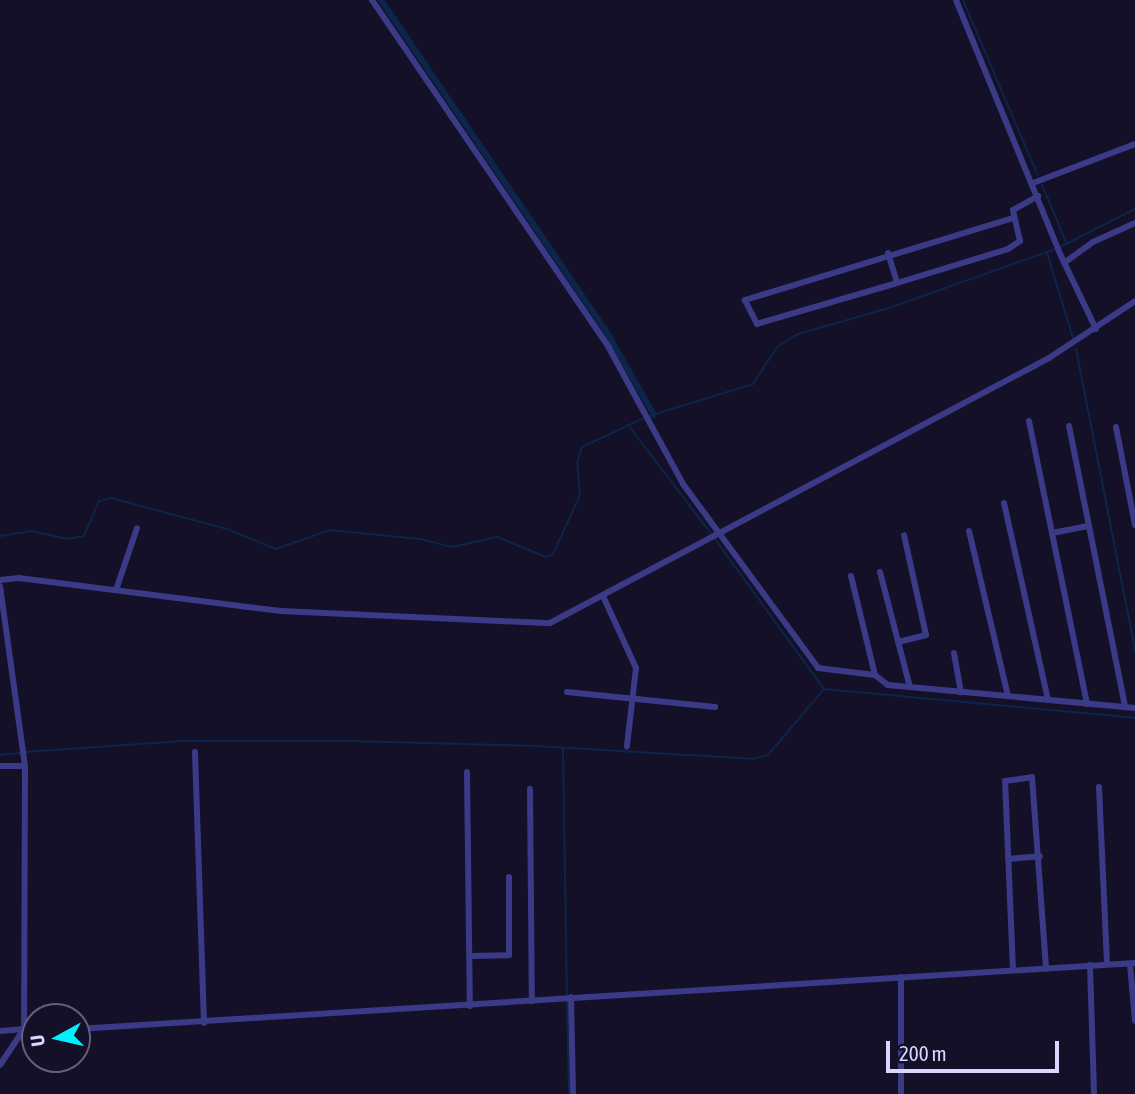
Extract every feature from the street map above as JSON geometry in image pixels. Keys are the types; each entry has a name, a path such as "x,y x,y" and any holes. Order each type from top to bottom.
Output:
{"street":[{"path":"372,0 614,356 647,425 718,534 818,668 875,675 888,685 1135,708"},
{"path":"956,0 1062,259 1096,329"},
{"path":"1033,183 1135,144"},
{"path":"1013,218 888,253 746,298 752,321 757,324 1018,244 1013,218 1017,205 1038,196"},
{"path":"1062,259 1135,223"},
{"path":"888,253 897,283"},
{"path":"24,1003 25,762 0,580 116,590 281,611 546,623 603,596 1096,329 1135,301"},
{"path":"1029,421 1087,704"},
{"path":"1069,426 1125,707"},
{"path":"1116,427 1135,525"},
{"path":"1004,503 1048,700"},
{"path":"1052,533 1089,526"},
{"path":"116,590 137,528"},
{"path":"969,531 1008,696"},
{"path":"898,642 926,635 904,535"},
{"path":"880,572 910,687"},
{"path":"850,576 875,675"},
{"path":"603,596 636,667 636,698 627,746"},
{"path":"954,653 961,692"},
{"path":"567,692 715,707"},
{"path":"195,752 204,1023"},
{"path":"0,766 25,762"},
{"path":"467,772 470,1006"},
{"path":"1013,970 1005,781 1032,777 1040,856 1046,968"},
{"path":"1099,787 1107,964"},
{"path":"530,789 532,1002"},
{"path":"1008,859 1040,856"},
{"path":"470,956 509,955 509,877"},
{"path":"91,1029 1133,963 1135,1021"},
{"path":"1090,965 1094,1094"},
{"path":"901,977 901,1094"},
{"path":"568,998 573,1094"},
{"path":"0,1031 21,1030"},
{"path":"0,1065 21,1034"}],"waterway":[{"path":"381,0 605,329 654,415"},
{"path":"963,0 1038,176"},
{"path":"1042,185 1067,244"},
{"path":"1060,247 1135,209"},
{"path":"649,416 753,384 777,347 798,334 886,309 1055,249"},
{"path":"1047,253 1073,338"},
{"path":"1076,349 1135,651"},
{"path":"0,536 32,531 67,539 84,536 99,501 111,498 227,529 276,549 330,530 420,539 452,547 497,537 546,557 553,554 580,495 577,463 582,447 644,418"},
{"path":"628,425 712,535"},
{"path":"715,539 824,689 1135,718"},
{"path":"25,752 183,741 349,741 535,746 752,759 768,755 824,689"},
{"path":"563,748 567,995"},
{"path":"0,755 20,753"},
{"path":"567,1000 569,1094"}]}
